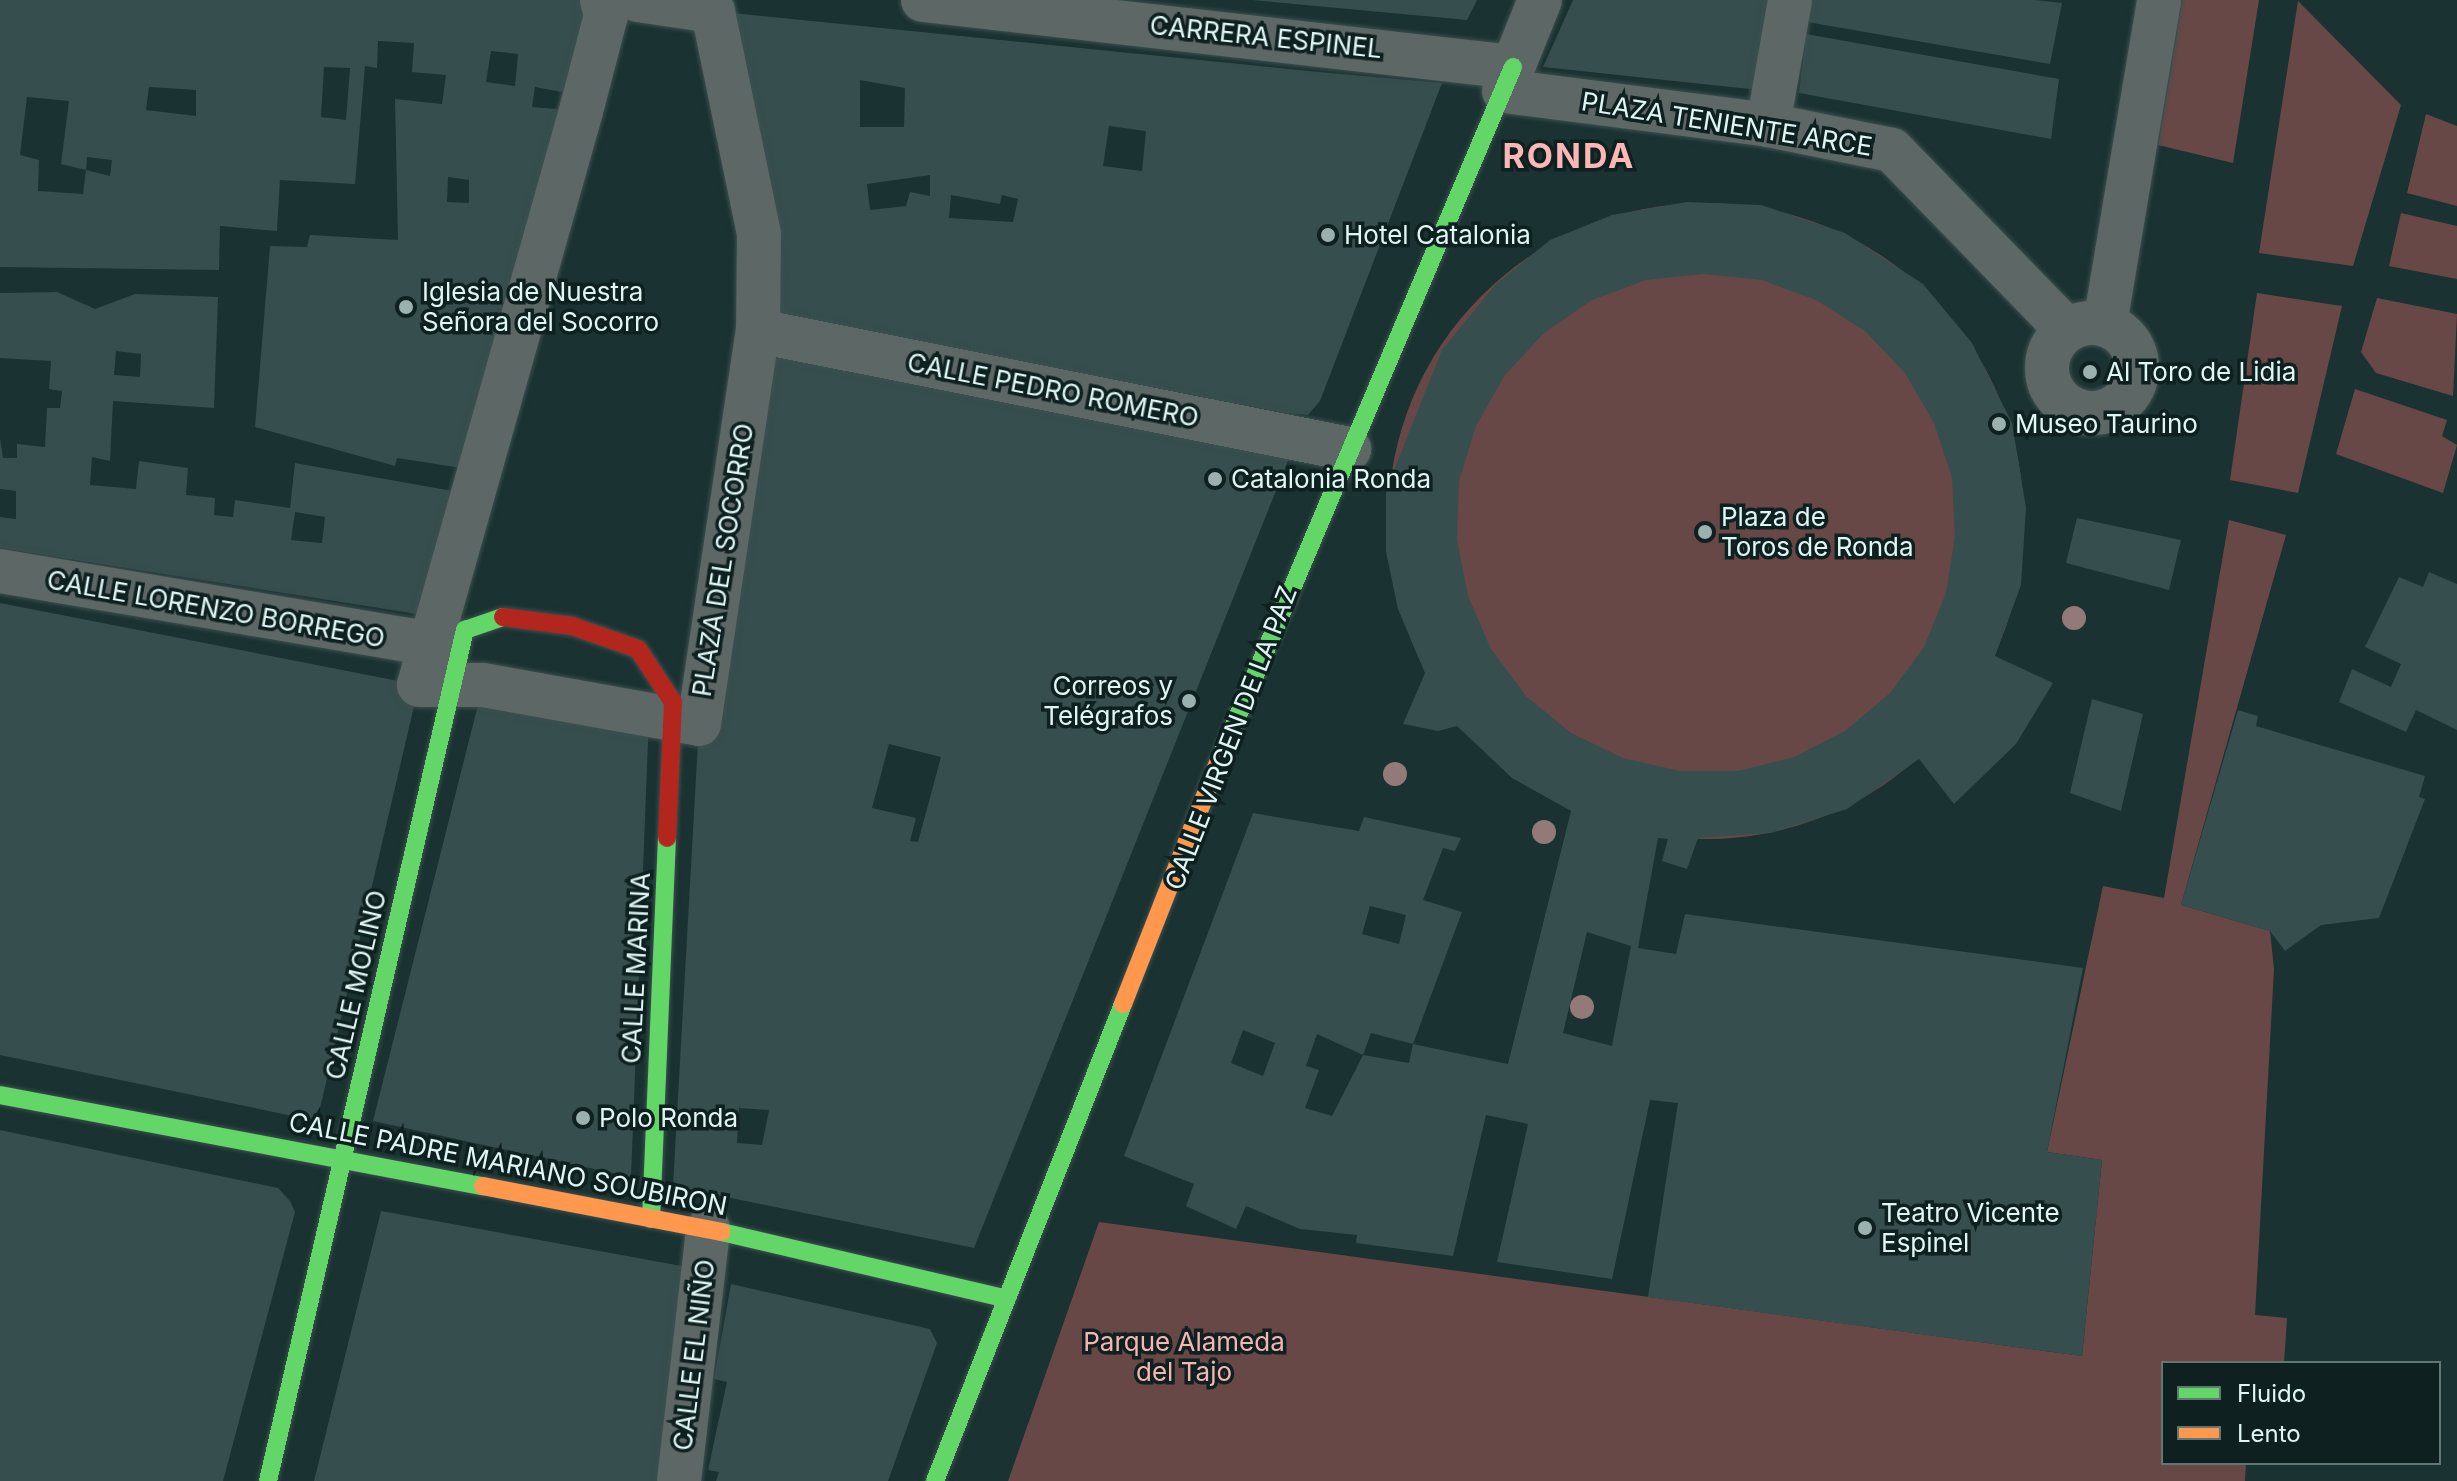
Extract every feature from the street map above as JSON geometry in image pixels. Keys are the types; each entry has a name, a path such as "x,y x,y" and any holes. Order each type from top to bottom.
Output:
{"street":[{"name":"PLAZA DEL SOCORRO","path":"602,0 606,15 581,111 503,366 419,685 452,689 483,685 699,724 758,331 759,234 713,11 648,1"},
{"name":"CARRERA ESPINEL","path":"923,0 1508,79"},
{"name":"CALLE VIRGEN DE LA PAZ","path":"935,1481 1004,1298 1349,449 1540,0"},
{"path":"1768,125 1790,0"},
{"name":"PLAZA TENIENTE ARCE","path":"1508,79 1892,150 2086,327 2159,0"},
{"name":"CALLE PEDRO ROMERO","path":"758,331 1349,449"},
{"name":"CALLE LORENZO BORREGO","path":"0,571 432,644"},
{"name":"CALLE MOLINO","path":"268,1481 465,630 492,616 572,626 638,649 668,689 673,720"},
{"name":"CALLE MARINA","path":"651,1219 673,720"},
{"name":"CALLE PADRE MARIANO SOUBIRON","path":"0,1095 342,1157 708,1229 1004,1298"},
{"name":"CALLE EL NIÑO","path":"679,1481 708,1229"}],"green space":[{"path":"2182,0 2259,0 2233,163 2158,145"},
{"path":"2298,1 2401,105 2353,266 2259,253"},
{"path":"2426,114 2457,126 2457,206 2407,193"},
{"name":"Plaza de Toros de Ronda","path":"1706,203 1768,210 1828,228 1882,257 1931,296 1970,345 1999,399 2017,459 2024,521 2017,583 1999,643 1970,697 1931,746 1882,785 1828,814 1768,832 1706,839 1644,832 1584,814 1530,785 1481,746 1442,697 1413,643 1395,583 1388,521 1395,459 1413,399 1442,345 1481,296 1530,257 1584,228 1644,210"},
{"path":"2401,213 2457,226 2457,279 2389,266"},
{"path":"2257,293 2342,306 2298,493 2230,480"},
{"path":"2377,298 2457,314 2453,396 2376,373 2361,352"},
{"path":"2355,389 2447,420 2442,436 2457,445 2443,493 2336,454"},
{"name":"Parque Alameda del Tajo","path":"2229,520 2286,535 2181,905 2270,931 2274,969 2255,1315 2287,1318 2284,1361 2161,1361 2161,1465 2246,1465 2245,1481 1008,1481 1099,1222 2082,1356 2102,1160 2047,1152 2103,886 2164,898"}],"building":[{"path":"0,0 602,0 481,471 397,458 395,466 255,427 270,246 307,247 310,235 398,240 395,99 442,104 446,75 412,72 414,43 378,41 377,68 365,66 355,184 280,180 277,231 220,226 219,270 0,267","holes":["491,51 518,54 515,86 486,82","324,67 350,68 346,120 321,117","149,87 196,90 196,116 146,110","535,87 562,92 558,109 532,107","27,97 69,101 61,164 86,170 83,194 38,191 39,160 20,155","87,157 112,160 110,176 86,170","448,177 469,180 469,203 447,202"]},
{"path":"1252,0 1477,0 1467,20"},
{"path":"1573,0 1771,0 1759,90 1543,67"},
{"path":"1811,0 2035,0 2062,3 2050,64 1807,22"},
{"path":"713,11 1442,83 1320,401 1308,415 760,312","holes":["860,80 905,88 904,127 860,127","1109,126 1146,131 1142,171 1103,166","930,175 930,196 910,192 906,206 870,210 867,184","951,195 1000,204 1002,195 1018,199 1013,222 949,218"]},
{"path":"1806,34 2059,79 2051,139 1799,93"},
{"path":"1687,202 1761,205 1845,233 1923,284 1972,343 2012,423 2026,508 2021,585 1995,656 2053,683 2016,744 1954,804 1919,759 1847,809 1771,833 1698,838 1687,869 1662,861 1668,839 1658,838 1638,948 1676,954 1685,914 2083,968 2047,1152 2102,1160 2082,1356 1648,1297 1678,1103 1650,1100 1612,1279 1497,1262 1528,1124 1486,1115 1453,1256 1356,1243 1357,1235 1300,1229 1246,1206 1236,1229 1186,1206 1194,1184 1124,1156 1253,813 1359,831 1364,817 1461,838 1455,851 1443,848 1423,900 1462,912 1413,1044 1508,1064 1571,811 1512,778 1457,726 1438,731 1403,724 1425,673 1398,609 1386,552 1386,490 1442,350 1496,284 1550,240 1612,215","holes":["1703,274 1762,280 1816,300 1865,331 1905,373 1934,423 1952,478 1955,536 1946,593 1924,647 1890,693 1845,731 1794,757 1738,771 1680,771 1623,758 1571,733 1526,696 1491,649 1468,596 1457,539 1459,481 1476,426 1505,375 1544,333 1592,300 1646,280","1370,906 1406,915 1399,944 1362,934","1587,932 1631,946 1612,1046 1563,1033","1243,1030 1275,1043 1263,1076 1231,1063","1371,1033 1413,1044 1409,1063 1363,1055","1317,1034 1363,1055 1332,1116 1305,1108 1319,1070 1306,1066"]},
{"path":"57,292 95,309 135,294 218,297 214,408 113,401 110,461 92,457 90,485 136,489 139,461 188,468 186,495 215,498 214,515 233,517 235,500 290,508 295,463 475,495 442,618 0,548 0,517 16,519 16,491 0,489 0,438 3,458 17,458 17,444 45,447 47,408 60,408 62,391 49,389 51,361 0,358 0,293","holes":["116,351 141,354 140,377 114,375","295,512 325,517 322,543 291,540"]},
{"path":"755,350 1291,453 974,1248 673,1186 699,724","holes":["889,744 941,757 918,842 910,841 916,818 872,808","739,1108 769,1110 762,1145 737,1143"]},
{"path":"2077,518 2181,540 2169,590 2066,563"},
{"path":"2429,572 2457,584 2457,730 2416,710 2406,732 2339,702 2352,669 2391,687 2401,664 2365,647 2399,577 2423,587"},
{"path":"0,603 419,685 317,1121 0,1055"},
{"path":"483,685 649,716 631,1177 373,1121"},
{"path":"2092,699 2143,714 2121,811 2070,793"},
{"path":"2238,710 2258,716 2256,726 2425,776 2419,797 2425,799 2379,918 2321,925 2285,951 2270,931 2181,905"},
{"path":"0,1130 278,1188 290,1201 295,1212 223,1481 0,1481"},
{"path":"381,1211 687,1267 658,1481 314,1481"},
{"path":"731,1284 930,1329 937,1343 888,1481 716,1481 719,1472 708,1470 727,1382 714,1379"}],"traffic: fast":[{"path":"1218,763 1513,67"},
{"path":"268,1481 465,630 503,617"},
{"path":"651,1219 667,838"},
{"path":"935,1481 1123,1004"},
{"path":"0,1095 483,1186"},
{"path":"722,1232 1004,1298"}],"traffic: slow":[{"path":"1123,1004 1218,763"},
{"path":"483,1186 722,1232"}],"traffic: jam":[{"path":"503,617 572,626 638,649 673,702 667,838"}],"place":[{"name":"Hotel Catalonia","path":"1328,235"},
{"name":"Iglesia de Nuestra Señora del Socorro","path":"406,307"},
{"name":"Al Toro de Lidia","path":"2090,372"},
{"name":"Museo Taurino","path":"1999,424"},
{"name":"Catalonia Ronda","path":"1215,479"},
{"name":"Plaza de Toros de Ronda","path":"1705,532"},
{"name":"Correos y Telégrafos","path":"1189,701"},
{"name":"Polo Ronda","path":"583,1118"},
{"name":"Teatro Vicente Espinel","path":"1865,1228"}],"district":[{"name":"RONDA","path":"1569,156"}]}
